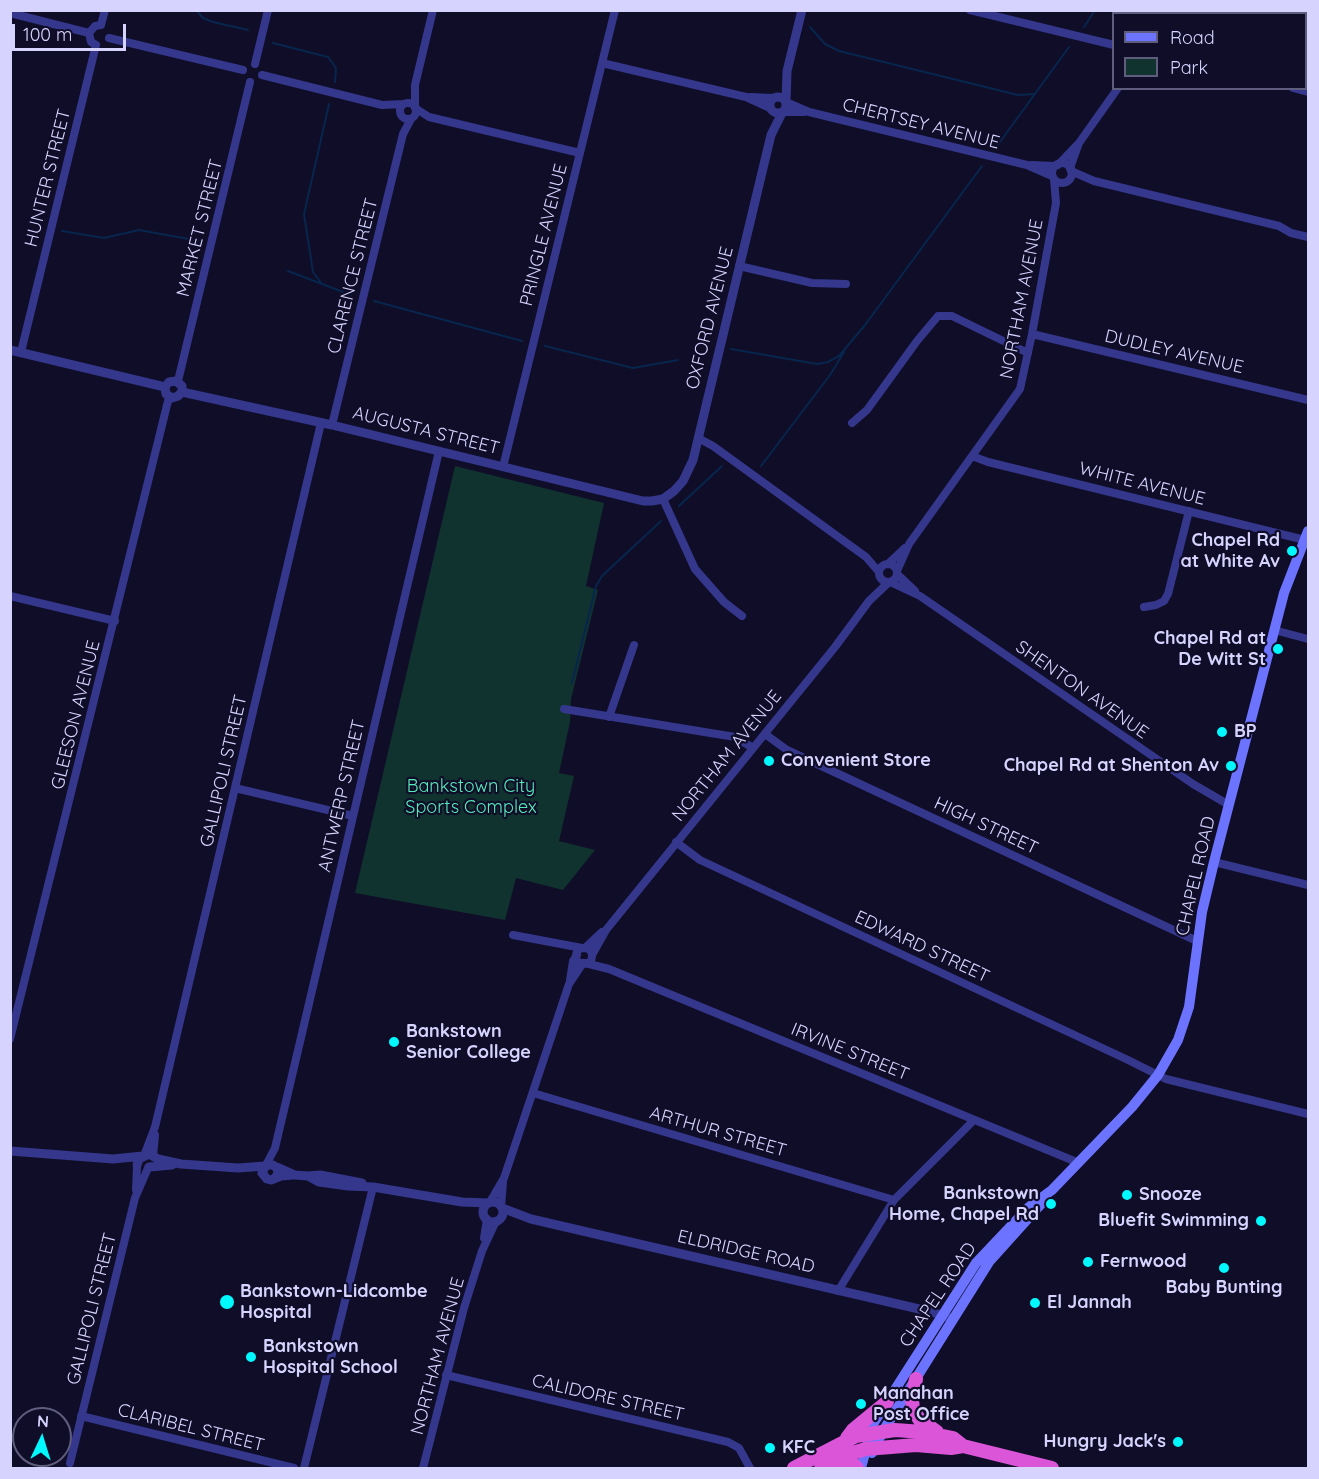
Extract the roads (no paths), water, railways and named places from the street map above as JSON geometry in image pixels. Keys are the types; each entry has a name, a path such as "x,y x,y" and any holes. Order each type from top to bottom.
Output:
{"highway":[{"path":"916,1379 912,1400 913,1409 923,1423 941,1436"},
{"path":"844,1442 853,1430 887,1402"},
{"path":"794,1468 856,1436 877,1432 910,1430 953,1438 963,1446"},
{"path":"821,1468 870,1449 916,1444 951,1448 963,1446 1052,1468"},
{"path":"837,1460 850,1461 859,1468"}],"main road":[{"name":"CHAPEL ROAD","path":"948,1317 916,1379 877,1432 873,1424 887,1402 948,1317 997,1251 1132,1107 1158,1075 1174,1049 1185,1020 1192,986 1202,912 1274,630 1284,593 1307,536"},
{"path":"859,1468 877,1432"},
{"path":"868,1468 870,1449"}],"street":[{"path":"101,25 105,10"},
{"path":"255,64 268,10"},
{"path":"412,119 416,114 415,85 433,10"},
{"name":"PRINGLE AVENUE","path":"503,466 615,10"},
{"path":"771,109 770,104 787,71 802,10"},
{"path":"970,10 1112,45"},
{"path":"10,13 88,33"},
{"path":"88,33 92,27 101,25"},
{"path":"88,33 91,42 96,45 105,43 109,38 108,31 101,25"},
{"path":"109,38 243,70"},
{"name":"HUNTER STREET","path":"21,352 96,45"},
{"path":"602,63 746,97 782,98 786,102"},
{"path":"255,64 260,68 261,75 258,81 250,82 244,77 243,70 248,65 255,64"},
{"path":"746,97 777,114 782,113 787,107 787,71"},
{"path":"261,75 382,105 401,116 412,119 429,117"},
{"name":"MARKET STREET","path":"178,381 250,82"},
{"path":"401,116 399,109 415,85"},
{"path":"1094,181 1059,183 1053,178 1053,170 1079,143 1117,90"},
{"name":"CHERTSEY AVENUE","path":"786,102 809,112 1027,165 1053,178"},
{"path":"382,105 410,103 429,117 580,153"},
{"name":"OXFORD AVENUE","path":"771,109 771,135"},
{"name":"CHERTSEY AVENUE","path":"782,113 809,112"},
{"name":"OXFORD AVENUE","path":"663,499 674,491 686,476 698,438 771,135 782,113"},
{"name":"CLARENCE STREET","path":"401,116 403,134"},
{"name":"CLARENCE STREET","path":"332,425 403,134 412,119"},
{"path":"1066,182 1071,177 1070,169 1079,143"},
{"path":"1057,165 1065,164 1094,181 1279,226 1291,233 1308,237"},
{"name":"CHERTSEY AVENUE","path":"1027,165 1057,165"},
{"name":"NORTHAM AVENUE","path":"1053,178 1056,203"},
{"name":"NORTHAM AVENUE","path":"887,564 909,544 1020,389 1056,203 1066,182"},
{"path":"740,266 812,283 846,284"},
{"path":"852,423 867,410 938,316 952,316 1028,353"},
{"name":"DUDLEY AVENUE","path":"1032,334 1308,400"},
{"path":"10,350 165,387"},
{"path":"171,381 178,381 182,386 182,392 176,398 170,397 166,394 165,387 171,381"},
{"name":"AUGUSTA STREET","path":"182,392 332,425 643,501 663,499"},
{"name":"GLEESON AVENUE","path":"10,1039 170,397"},
{"name":"GALLIPOLI STREET","path":"148,1156 321,423"},
{"path":"698,438 713,446 866,557 881,579 889,582 894,580 897,572 892,565 866,557"},
{"name":"ANTWERP STREET","path":"269,1168 439,451"},
{"name":"WHITE AVENUE","path":"972,456 988,462 1189,511 1307,536"},
{"path":"663,499 695,569 724,603 742,616"},
{"path":"1144,607 1164,601 1168,594 1189,511"},
{"name":"NORTHAM AVENUE","path":"897,572 909,544"},
{"path":"879,573 882,566 887,564"},
{"name":"SHENTON AVENUE","path":"897,572 920,596"},
{"name":"NORTHAM AVENUE","path":"868,601 879,573"},
{"name":"NORTHAM AVENUE","path":"570,984 584,963 590,961 606,930 835,647 868,601 889,582"},
{"name":"SHENTON AVENUE","path":"889,582 920,596 1193,784 1229,805"},
{"path":"10,596 115,621"},
{"path":"1274,630 1308,639"},
{"path":"609,717 634,645"},
{"path":"564,710 735,737 753,748"},
{"name":"HIGH STREET","path":"765,734 787,750 1197,941"},
{"path":"235,788 352,816"},
{"name":"EDWARD STREET","path":"676,842 700,860 1158,1075 1190,1086 1308,1114"},
{"path":"1214,862 1308,885"},
{"name":"NORTHAM AVENUE","path":"423,1468 462,1315 495,1214 504,1178 570,984 573,961 580,951 606,930"},
{"path":"513,934 580,951 578,961 584,963"},
{"name":"IRVINE STREET","path":"580,951 591,951 592,955 609,969"},
{"name":"IRVINE STREET","path":"584,963 609,969 1079,1163"},
{"name":"ARTHUR STREET","path":"533,1093 894,1200"},
{"path":"838,1291 894,1200 929,1162 974,1120"},
{"name":"ELDRIDGE ROAD","path":"10,1152 113,1159 148,1156 181,1164"},
{"path":"137,1166 137,1160 148,1156 154,1162 148,1167"},
{"name":"ELDRIDGE ROAD","path":"113,1159 137,1166 142,1170 148,1167 181,1164 269,1168 309,1176 319,1182 348,1186 373,1186 462,1202 489,1203"},
{"name":"GALLIPOLI STREET","path":"135,1198 137,1166"},
{"name":"GALLIPOLI STREET","path":"72,1454 135,1198 148,1167"},
{"name":"ELDRIDGE ROAD","path":"269,1168 278,1174 275,1178 295,1175"},
{"name":"NORTHAM AVENUE","path":"489,1203 504,1178"},
{"path":"304,1468 373,1186"},
{"name":"ELDRIDGE ROAD","path":"462,1202 495,1214 531,1219 948,1317"},
{"path":"489,1203 484,1208 495,1214"},
{"name":"CALIDORE STREET","path":"446,1375 728,1442 739,1448 750,1468"},
{"name":"CLARIBEL STREET","path":"81,1416 294,1468"}],"waterway":[{"path":"196,10 203,18 213,22 248,30"},
{"path":"1084,27 1095,10"},
{"path":"1214,10 1220,12"},
{"path":"810,27 825,44 839,51 1018,95 1035,94"},
{"path":"273,43 328,57 336,68 335,82"},
{"path":"997,146 1069,47"},
{"path":"322,284 313,272 304,214 329,104"},
{"path":"731,349 817,364 828,362 839,356 865,325 982,166"},
{"path":"62,231 104,238 139,230 200,241"},
{"path":"288,271 351,295"},
{"path":"374,301 522,341"},
{"path":"545,346 633,368 678,360"},
{"path":"761,466 830,375 844,352"},
{"path":"679,506 722,466"},
{"path":"572,683 596,586 602,576 661,521"}],"place":[{"name":"Chapel Rd at White Av","path":"1292,551"},
{"name":"Chapel Rd at De Witt St","path":"1278,649"},
{"name":"BP","path":"1222,732"},
{"name":"Convenient Store","path":"769,761"},
{"name":"Chapel Rd at Shenton Av","path":"1231,766"},
{"name":"Bankstown Senior College","path":"394,1042"},
{"name":"Snooze","path":"1127,1195"},
{"name":"Bankstown Home, Chapel Rd","path":"1051,1204"},
{"name":"Bluefit Swimming","path":"1261,1221"},
{"name":"Fernwood","path":"1088,1262"},
{"name":"Baby Bunting","path":"1224,1268"},
{"name":"Bankstown-Lidcombe Hospital","path":"227,1302"},
{"name":"El Jannah","path":"1035,1303"},
{"name":"Bankstown Hospital School","path":"251,1357"},
{"name":"Manahan Post Office","path":"861,1404"},
{"name":"Hungry Jack's","path":"1178,1442"},
{"name":"KFC","path":"770,1448"}],"park label":[{"name":"Bankstown City Sports Complex","path":"471,797"}]}
